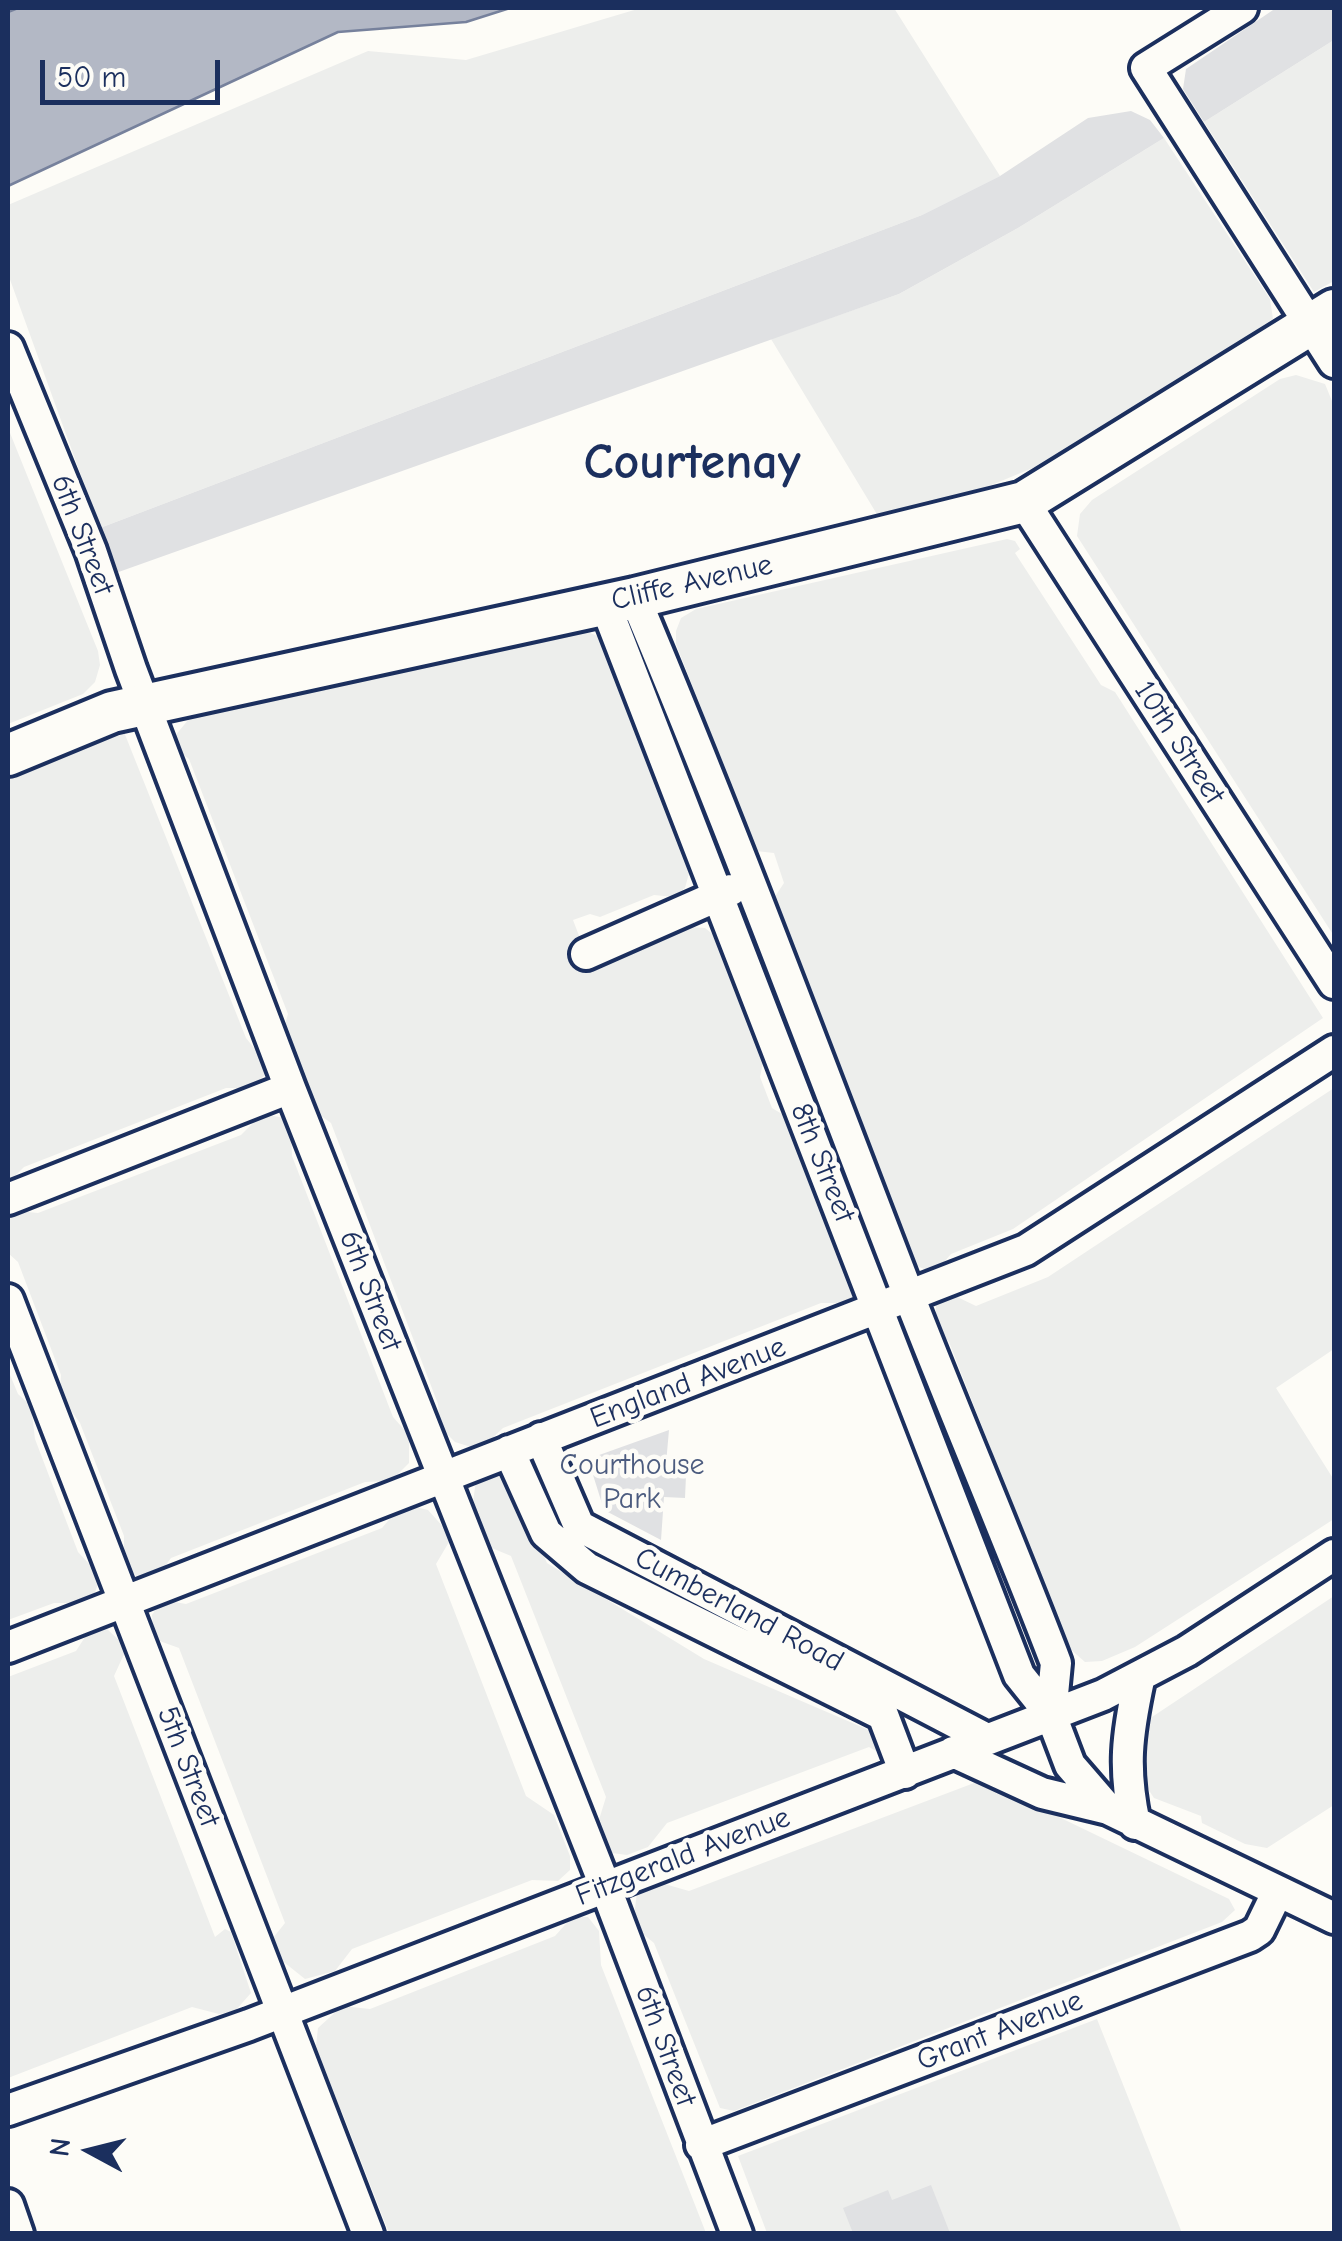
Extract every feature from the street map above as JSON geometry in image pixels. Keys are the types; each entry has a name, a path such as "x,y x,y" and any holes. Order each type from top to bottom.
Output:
{"main road":[{"name":"Cliffe Avenue","path":"8,755 112,712 620,600 1024,502 1322,319"}],"street":[{"path":"1242,8 1146,68 1322,319 1334,362"},
{"name":"6th Street","path":"8,348 91,551 290,1088 605,1886 736,2234"},
{"name":"10th Street","path":"1024,502 1334,983"},
{"name":"8th Street","path":"620,600 704,762 747,882 831,1084 910,1297 1056,1662 1051,1715"},
{"name":"8th Street","path":"620,600 716,898 881,1310 1019,1675 1051,1715 1070,1765 1122,1817"},
{"path":"586,954 747,882"},
{"name":"England Avenue","path":"8,1646 881,1310 1026,1250 1334,1051"},
{"path":"8,1198 290,1088"},
{"name":"5th Street","path":"8,1300 368,2234"},
{"name":"Cumberland Road","path":"541,1438 579,1526 985,1738"},
{"name":"Cumberland Road","path":"509,1451 546,1534 587,1568 883,1715 905,1773"},
{"name":"Fitzgerald Avenue","path":"8,2110 282,2011 1138,1680 1334,1555"},
{"path":"1122,1817 1126,1741 1138,1680"},
{"path":"953,1752 1042,1793 1122,1817 1334,1918"},
{"name":"Grant Avenue","path":"700,2145 1250,1936 1259,1930 1278,1891"},
{"path":"8,2205 18,2234"}],"shaded area":[{"path":"18,8 510,8 466,22 338,32 8,186 8,12"},
{"path":"641,8 894,8 1000,176 922,215 100,528 8,274 8,205 368,51 466,60"},
{"path":"1334,40 1334,281 1314,292 1204,122"},
{"path":"1164,138 1270,299 1273,319 1064,455 965,496 878,516 771,339 899,294 1018,228"},
{"path":"1296,375 1325,384 1334,406 1334,936 1077,536 1080,514 1092,500 1280,379"},
{"path":"8,428 98,651 100,665 95,682 83,694 8,724"},
{"path":"1007,539 1015,541 1020,549 1015,553 1101,685 1115,692 1323,1018 1013,1229 951,1254 939,1268 930,1271 911,1264 904,1253 905,1236 788,933 776,921 772,901 784,883 774,853 756,851 746,844 740,830 742,813 676,644 676,631 681,618 696,609"},
{"path":"585,631 600,637 689,873 685,888 674,897 654,895 600,917 590,914 573,920 586,954 593,970 690,927 705,928 715,936 764,1058 760,1077 772,1108 787,1117 856,1293 847,1303 821,1303 503,1428 486,1444 471,1447 455,1442 440,1427 438,1404 331,1123 317,1113 284,1028 288,1014 189,759 176,749 174,737 189,719"},
{"path":"124,732 246,1038 266,1063 265,1075 250,1088 226,1088 24,1167 8,1183 8,775"},
{"path":"1334,1088 1334,1349 1276,1388 1334,1480 1334,1519 1135,1647 1102,1661 1085,1662 1068,1647 949,1342 935,1329 936,1305 953,1295 976,1306 1048,1277"},
{"path":"269,1115 284,1118 291,1130 292,1156 393,1417 409,1435 409,1463 391,1481 365,1482 171,1558 160,1573 136,1576 124,1563 124,1536 80,1423 60,1395 61,1375 18,1262 8,1253 8,1216 18,1211 38,1213 241,1135 257,1119"},
{"path":"8,1370 18,1394 31,1406 35,1439 78,1552 93,1568 98,1584 94,1595 82,1603 54,1603 8,1620"},
{"path":"495,1473 514,1486 547,1563 704,1659 871,1731 871,1722 880,1739 876,1751 869,1747 667,1823 648,1847 627,1855 612,1853 598,1823 606,1797 511,1556 487,1546 472,1510 476,1480"},
{"path":"399,1508 428,1510 446,1530 449,1542 436,1564 526,1796 554,1815 570,1856 570,1870 558,1881 532,1880 352,1949 335,1971 305,1979 280,1959 273,1938 285,1923 179,1648 154,1639 152,1615 158,1606 169,1601 186,1604 382,1528"},
{"path":"1334,1596 1334,1805 1267,1848 1245,1844 1202,1823 1201,1816 1154,1798 1138,1774 1149,1719"},
{"path":"107,1629 123,1644 125,1652 114,1676 215,1937 225,1929 231,1932 251,1993 235,2011 219,2014 192,2007 8,2078 8,1677 76,1651 87,1634"},
{"path":"982,1780 1229,1899 1235,1910 1222,1922 734,2111 720,2108 654,1943 643,1934 634,1916 637,1893 661,1883 689,1891"},
{"path":"572,1917 588,1917 599,1931 601,1965 706,2233 389,2233 342,2112 329,2098 316,2067 322,2064 316,2046 318,2028 342,2006 370,2009 555,1936"},
{"path":"1097,2019 1182,2233 767,2233 738,2156"}],"green space":[{"path":"1276,8 1334,8 1334,40 1204,122 1183,89 1186,69"},
{"path":"1131,111 1150,120 1164,138 1018,228 899,294 113,574 100,528 922,215 1000,176 1088,118"},
{"name":"Courthouse Park","path":"669,1430 665,1475 686,1476 685,1498 664,1497 661,1540 604,1510 588,1459"},
{"path":"931,2185 950,2233 853,2233 843,2208 888,2190 892,2200"}],"district":[{"name":"Courtenay","path":"692,464"}]}
